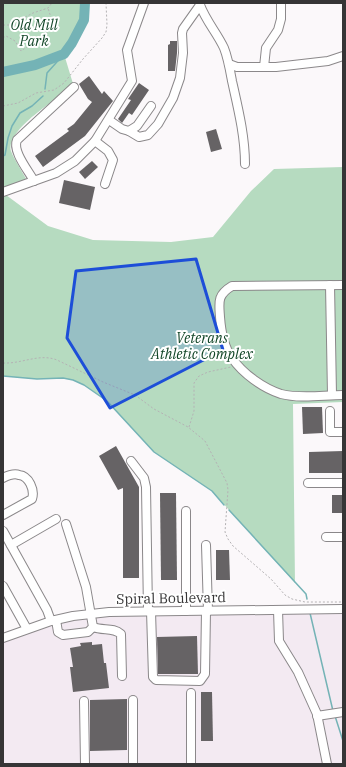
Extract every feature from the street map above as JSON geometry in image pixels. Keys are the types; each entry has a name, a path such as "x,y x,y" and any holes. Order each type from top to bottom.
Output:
{"street":[{"path":"3,192 56,173 75,161 95,141 132,81 127,50 144,3"},
{"path":"199,4 209,3"},
{"path":"264,66 266,48 278,30 281,19 281,3"},
{"path":"108,120 122,129 129,130 139,137 148,135 158,124 173,98 180,78 183,53 183,28 199,4"},
{"path":"199,4 203,14 224,48 229,64 239,111 245,149 245,164"},
{"path":"229,64 238,67 252,68 314,63 328,61 343,56"},
{"path":"34,181 17,151 15,144 17,140 74,87"},
{"path":"129,130 137,126 150,106"},
{"path":"95,141 108,151 113,160 105,184"},
{"path":"330,285 332,395"},
{"path":"343,285 232,286 222,293 220,298 220,322 226,347 237,365 253,379 266,388 282,394 297,396 343,395"},
{"path":"330,411 330,432 343,432"},
{"path":"131,461 144,478 146,486 153,677 156,680 200,681 205,674 207,611 206,545"},
{"path":"3,478 20,474 26,479 32,489 33,495 32,499 3,515"},
{"path":"308,483 343,483"},
{"path":"186,511 186,611"},
{"path":"8,544 56,519"},
{"path":"66,524 86,587 93,627"},
{"path":"3,531 8,544 54,620 58,632 64,635 88,632 93,627"},
{"path":"326,537 343,537"},
{"path":"3,586 27,629"},
{"name":"Spiral Boulevard","path":"3,638 54,620 108,612 343,608"},
{"path":"278,610 279,641 298,672 317,716 327,764"},
{"path":"93,627 100,629 113,629 121,634 122,676"},
{"path":"191,693 191,764"},
{"path":"133,700 133,764"},
{"path":"84,701 85,764"},
{"path":"317,716 343,712"}],"path":[{"path":"3,25 10,25 33,13 48,8 52,3"},
{"path":"3,106 18,103 36,93 54,90 64,83 106,32 106,3"},
{"path":"3,38 6,36 15,41 21,51 43,38 50,28 51,20 48,8"},
{"path":"3,363 50,357 134,395 154,409 189,428 204,441 227,483 228,490 225,532 233,546 292,599 305,602 343,602"},
{"path":"189,428 194,411 194,383 199,376 208,372 237,365"}],"highlighted area":[{"path":"196,259 223,350 110,408 67,338 76,271"}],"shaded area":[{"path":"343,609 343,764 3,764 3,638 73,616"}],"green space":[{"name":"Old Mill Park","path":"3,3 85,3 84,20 72,43 64,54 74,87 46,106 16,133 12,142 11,151 26,179 3,188"},
{"name":"Veterans Athletic Complex","path":"343,167 343,402 293,404 295,583 212,491 154,452 107,401 84,385 73,380 63,378 37,379 3,376 3,197 6,195 48,226 93,240 171,242 213,237 251,191 274,169"}],"building":[{"path":"170,41 177,41 175,71 168,71 168,45 170,44"},
{"path":"89,76 102,94 104,91 113,101 85,136 43,167 35,156 69,131 67,129 74,124 92,102 88,99 79,84"},
{"path":"139,83 149,90 132,115 129,113 122,123 118,119 131,100 128,99"},
{"path":"216,129 222,149 211,152 206,132"},
{"path":"92,161 98,167 85,179 79,172"},
{"path":"64,180 95,187 90,210 59,203"},
{"path":"302,407 322,407 323,433 303,434"},
{"path":"116,446 139,487 139,578 123,578 123,488 118,490 99,456"},
{"path":"343,451 343,473 309,473 309,452"},
{"path":"160,493 176,493 177,580 161,580"},
{"path":"332,495 343,495 343,513 332,513"},
{"path":"216,550 229,550 230,580 216,580"},
{"path":"197,636 198,674 158,674 157,637"},
{"path":"92,642 92,645 102,644 109,688 73,692 70,667 73,667 70,648 81,646 80,643"},
{"path":"201,692 212,692 213,741 201,741"},
{"path":"127,699 127,750 90,751 90,700"}],"waterway":[{"path":"3,72 35,65 64,54 72,43 84,20 85,3"},
{"path":"45,89 47,73 64,54"},
{"path":"3,156 5,155 12,126 20,113 32,106 43,96"},
{"path":"3,376 37,379 63,378 73,380 84,385 107,401 154,452 212,491 224,505"},
{"path":"229,510 306,594 307,599"},
{"path":"310,613 333,711"},
{"path":"335,716 343,741"}]}
